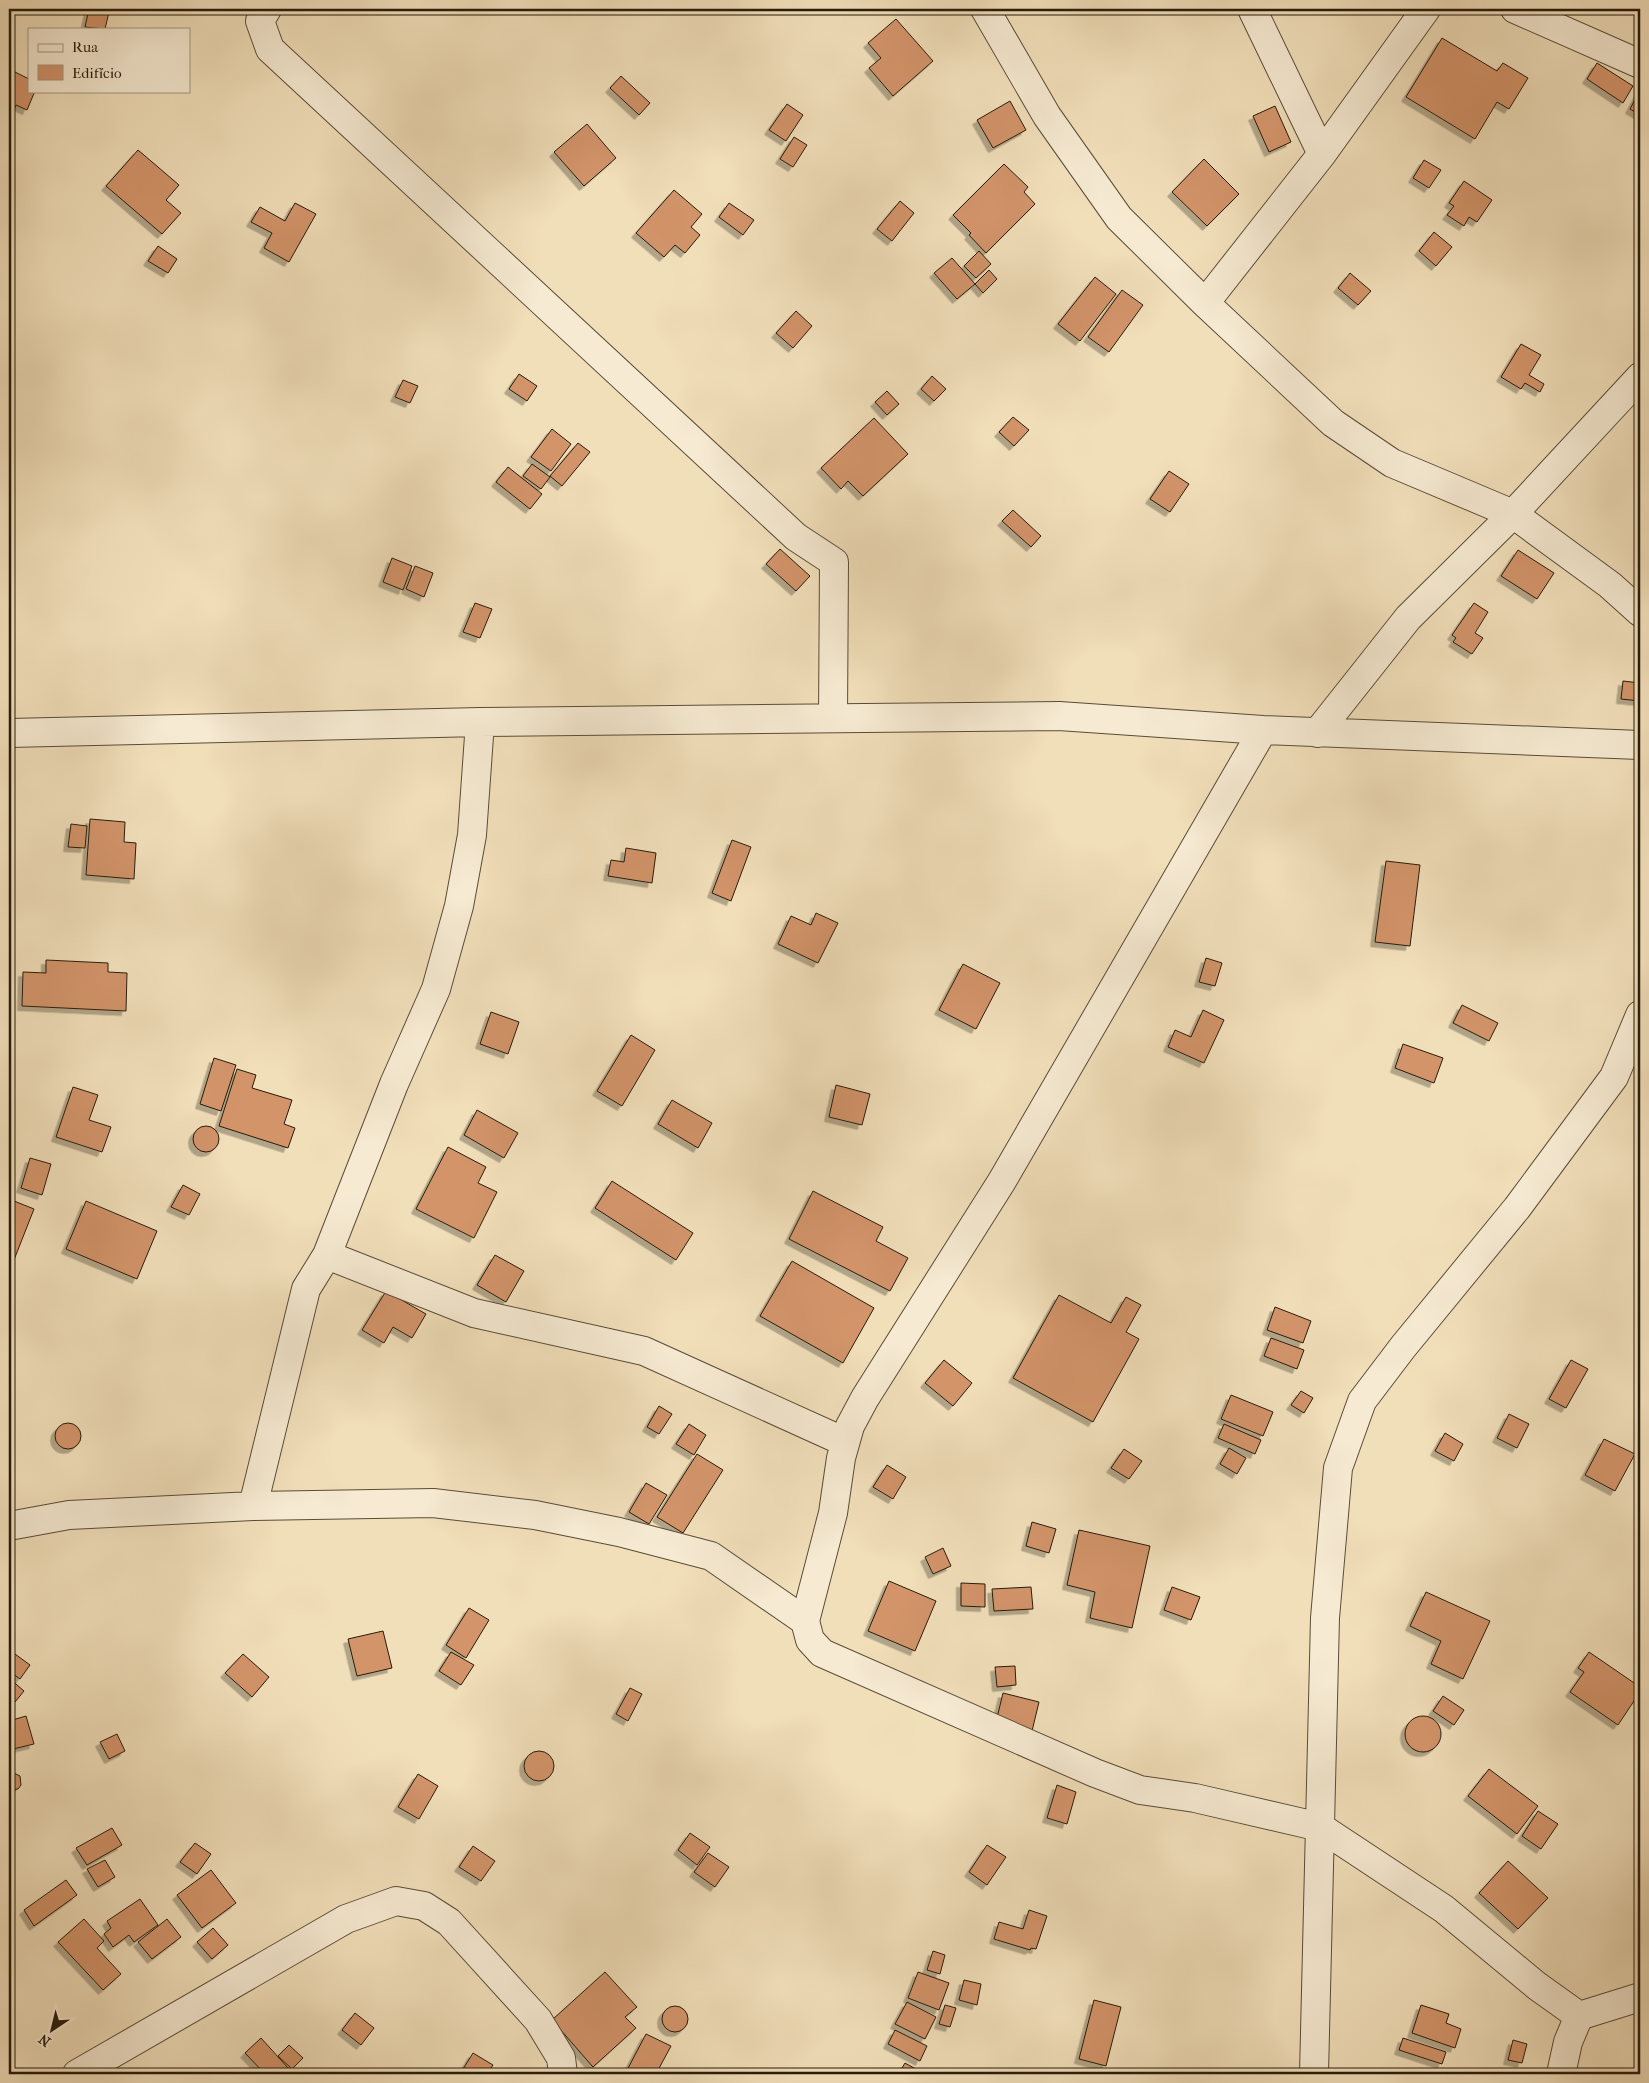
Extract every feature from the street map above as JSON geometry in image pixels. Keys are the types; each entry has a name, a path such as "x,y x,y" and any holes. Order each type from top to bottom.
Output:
{"street":[{"path":"267,9 260,21 270,50 796,537 834,562 833,718"},
{"path":"986,9 1048,116 1119,218 1205,303 1332,423 1392,463 1514,514 1610,585 1640,612"},
{"path":"1252,9 1322,154"},
{"path":"1205,303 1322,154 1426,9"},
{"path":"1515,9 1640,64"},
{"path":"1318,733 1408,618 1514,514 1640,377"},
{"path":"9,732 480,722 1059,716 1318,733 1640,746"},
{"path":"253,1506 306,1289 327,1255 394,1084 436,989 460,906 472,835 480,722"},
{"path":"1263,730 1002,1181 865,1398 850,1426 845,1442 833,1513 805,1621 810,1640 822,1653 1096,1773 1140,1790 1195,1798 1320,1827 1444,1909 1537,1986 1578,2016"},
{"path":"1314,2074 1325,1618 1338,1468 1362,1401 1403,1347 1517,1208 1614,1078 1640,1015"},
{"path":"327,1255 474,1313 644,1352 845,1442"},
{"path":"9,1526 69,1516 253,1506 433,1504 536,1515 619,1532 711,1556 805,1621"},
{"path":"77,2074 346,1919 396,1902 424,1906 449,1922 538,2020 556,2069"},
{"path":"1578,2016 1640,1997"},
{"path":"1561,2074 1568,2042 1578,2016"}],"building":[{"path":"89,9 109,12 105,28 85,27"},
{"path":"896,19 933,61 893,96 869,68 881,58 868,43"},
{"path":"1442,38 1497,71 1503,63 1528,78 1509,109 1497,102 1475,139 1406,97"},
{"path":"1597,63 1633,86 1623,103 1587,79"},
{"path":"9,69 28,78 28,92 35,92 27,110 16,105 9,122"},
{"path":"621,76 650,103 639,115 610,88"},
{"path":"1640,90 1640,115 1630,109"},
{"path":"1010,101 1026,130 993,148 977,120"},
{"path":"787,104 803,115 786,141 769,130"},
{"path":"1275,106 1291,142 1269,152 1253,116"},
{"path":"587,124 616,158 584,186 554,152"},
{"path":"794,137 807,145 793,167 780,159"},
{"path":"138,150 179,185 166,200 181,213 162,234 106,186"},
{"path":"1204,159 1239,194 1207,226 1172,192"},
{"path":"1424,160 1441,170 1429,188 1413,178"},
{"path":"1004,164 1028,187 1024,192 1035,204 986,253 969,235 971,233 953,215"},
{"path":"1464,181 1492,200 1477,222 1469,217 1464,226 1447,215 1454,206 1449,203"},
{"path":"674,190 702,214 691,227 700,235 685,253 675,245 664,257 636,233"},
{"path":"900,201 914,213 892,241 877,229"},
{"path":"295,203 316,214 289,262 264,248 272,233 251,222 260,207 285,221"},
{"path":"729,203 754,220 743,235 719,217"},
{"path":"1434,232 1452,247 1436,266 1419,251"},
{"path":"158,246 177,259 168,273 148,261"},
{"path":"979,251 991,264 976,278 964,266"},
{"path":"952,258 975,284 957,299 934,273"},
{"path":"989,270 997,279 983,293 975,284"},
{"path":"1350,273 1371,291 1358,305 1338,288"},
{"path":"1095,277 1116,294 1080,341 1058,324"},
{"path":"1122,290 1143,305 1109,352 1088,337"},
{"path":"796,311 812,326 793,348 776,333"},
{"path":"1521,344 1541,355 1529,375 1544,384 1540,392 1525,383 1521,389 1501,377"},
{"path":"519,374 537,386 527,401 509,389"},
{"path":"932,376 946,389 934,401 921,389"},
{"path":"403,380 418,386 410,403 395,397"},
{"path":"887,391 899,404 887,415 875,402"},
{"path":"1013,417 1029,430 1014,446 999,432"},
{"path":"874,418 908,454 863,496 848,481 841,489 821,468"},
{"path":"552,429 571,444 551,471 531,457"},
{"path":"578,443 590,452 562,486 550,476"},
{"path":"532,464 550,477 541,489 523,476"},
{"path":"508,467 542,494 530,509 496,482"},
{"path":"1169,471 1189,484 1170,512 1150,499"},
{"path":"1013,510 1041,536 1031,547 1002,521"},
{"path":"780,549 810,576 796,591 766,564"},
{"path":"1518,550 1554,573 1537,599 1501,576"},
{"path":"392,558 412,566 403,590 383,582"},
{"path":"415,566 433,573 424,597 406,589"},
{"path":"475,603 492,609 480,638 463,632"},
{"path":"1474,603 1488,612 1475,633 1483,638 1472,654 1453,642 1456,638 1452,635"},
{"path":"1623,681 1640,683 1640,701 1621,699"},
{"path":"90,819 125,822 124,842 136,843 134,879 86,875"},
{"path":"71,824 87,826 85,848 68,847"},
{"path":"732,840 751,847 731,901 712,893"},
{"path":"626,848 656,853 652,883 608,876 611,860 624,862"},
{"path":"1386,861 1420,865 1410,946 1375,942"},
{"path":"816,913 838,923 818,963 778,944 791,916 811,925"},
{"path":"1206,958 1222,963 1215,986 1199,982"},
{"path":"46,960 108,963 108,972 127,973 126,1011 22,1006 23,972 46,973"},
{"path":"963,964 1000,983 976,1029 939,1010"},
{"path":"1462,1005 1498,1023 1489,1041 1453,1023"},
{"path":"1203,1010 1224,1020 1204,1063 1168,1047 1175,1030 1191,1037"},
{"path":"491,1012 519,1022 508,1054 480,1044"},
{"path":"631,1035 655,1050 622,1106 597,1091"},
{"path":"1403,1044 1443,1058 1434,1083 1395,1068"},
{"path":"214,1058 236,1065 221,1111 200,1104"},
{"path":"237,1069 256,1075 252,1088 292,1100 284,1124 295,1128 288,1148 219,1126"},
{"path":"836,1085 870,1094 862,1125 829,1117"},
{"path":"73,1087 98,1095 89,1120 111,1127 102,1152 56,1137"},
{"path":"672,1100 712,1123 698,1148 658,1124"},
{"path":"477,1110 518,1133 504,1158 464,1135"},
{"path":"206,1126 215,1130 219,1139 215,1148 206,1152 197,1148 193,1139 197,1130"},
{"path":"448,1147 486,1167 478,1183 497,1192 474,1238 416,1209"},
{"path":"30,1158 51,1164 42,1195 21,1188"},
{"path":"612,1181 693,1233 676,1260 595,1208"},
{"path":"183,1185 200,1194 189,1215 171,1207"},
{"path":"813,1191 883,1227 876,1241 908,1258 890,1291 789,1239"},
{"path":"9,1199 34,1209 10,1270 9,1270"},
{"path":"86,1201 157,1231 137,1279 66,1249"},
{"path":"495,1255 524,1271 506,1302 477,1285"},
{"path":"792,1261 874,1308 843,1363 760,1316"},
{"path":"386,1291 426,1314 412,1338 393,1327 384,1343 362,1330"},
{"path":"1059,1295 1111,1323 1126,1297 1141,1305 1126,1332 1139,1339 1093,1422 1013,1378"},
{"path":"1275,1307 1311,1321 1303,1343 1267,1330"},
{"path":"1271,1338 1304,1350 1297,1369 1264,1356"},
{"path":"944,1360 972,1383 953,1406 925,1383"},
{"path":"1571,1360 1588,1369 1566,1408 1549,1399"},
{"path":"1301,1391 1313,1398 1304,1413 1291,1405"},
{"path":"1231,1395 1273,1412 1263,1436 1221,1419"},
{"path":"659,1406 672,1414 659,1434 647,1427"},
{"path":"1509,1414 1529,1424 1517,1448 1497,1438"},
{"path":"68,1423 77,1427 81,1436 77,1445 68,1449 59,1445 55,1436 59,1427"},
{"path":"689,1424 706,1435 694,1455 676,1444"},
{"path":"1224,1424 1261,1440 1255,1454 1218,1438"},
{"path":"1445,1433 1463,1444 1454,1461 1435,1451"},
{"path":"1604,1439 1635,1454 1615,1491 1585,1475"},
{"path":"1229,1448 1246,1458 1237,1474 1220,1464"},
{"path":"1124,1449 1142,1461 1129,1479 1111,1468"},
{"path":"697,1454 723,1470 683,1533 657,1517"},
{"path":"887,1465 906,1477 893,1499 873,1487"},
{"path":"646,1483 667,1495 649,1524 629,1512"},
{"path":"1032,1522 1056,1529 1049,1553 1026,1546"},
{"path":"1079,1530 1150,1546 1132,1628 1090,1618 1095,1592 1067,1585"},
{"path":"943,1548 951,1566 933,1574 925,1557"},
{"path":"889,1581 936,1601 915,1651 868,1631"},
{"path":"961,1583 985,1584 985,1607 961,1606"},
{"path":"1031,1587 1033,1609 994,1611 992,1589"},
{"path":"1172,1587 1200,1597 1191,1620 1164,1610"},
{"path":"1426,1592 1490,1621 1463,1679 1431,1664 1441,1641 1410,1626"},
{"path":"469,1608 489,1620 466,1658 446,1645"},
{"path":"383,1631 392,1668 357,1676 348,1639"},
{"path":"451,1652 474,1665 461,1685 439,1671"},
{"path":"1589,1652 1640,1687 1640,1692 1618,1725 1570,1692 1584,1672 1578,1668"},
{"path":"15,1654 30,1665 20,1679 9,1671 9,1664"},
{"path":"243,1654 269,1677 252,1697 225,1673"},
{"path":"1015,1666 1016,1685 997,1687 995,1667"},
{"path":"9,1678 24,1691 15,1702 9,1697"},
{"path":"630,1688 642,1694 628,1721 616,1714"},
{"path":"1003,1693 1039,1702 1032,1731 996,1722"},
{"path":"1443,1696 1464,1710 1454,1725 1433,1711"},
{"path":"26,1716 34,1744 13,1749 9,1734 9,1721"},
{"path":"1423,1716 1435,1722 1441,1734 1435,1746 1423,1752 1411,1746 1405,1734 1411,1722"},
{"path":"117,1734 125,1751 109,1759 100,1742"},
{"path":"539,1751 550,1755 554,1766 550,1777 539,1781 528,1777 524,1766 528,1755"},
{"path":"1489,1769 1538,1806 1517,1834 1468,1796"},
{"path":"14,1773 20,1776 21,1785 18,1789 10,1790 9,1774"},
{"path":"418,1774 438,1786 419,1819 398,1807"},
{"path":"1057,1785 1076,1792 1067,1824 1047,1818"},
{"path":"1538,1811 1558,1824 1541,1849 1522,1836"},
{"path":"112,1828 122,1845 87,1865 76,1848"},
{"path":"690,1833 710,1847 697,1865 678,1850"},
{"path":"195,1843 211,1854 197,1874 180,1862"},
{"path":"987,1845 1006,1857 987,1885 969,1872"},
{"path":"473,1846 495,1861 481,1881 459,1867"},
{"path":"708,1853 729,1867 715,1887 694,1872"},
{"path":"105,1860 115,1877 98,1887 87,1869"},
{"path":"1508,1861 1548,1898 1518,1929 1479,1893"},
{"path":"211,1870 236,1903 202,1928 177,1895"},
{"path":"66,1880 77,1895 34,1926 24,1910"},
{"path":"140,1899 158,1925 134,1942 129,1935 113,1947 104,1934 111,1928 107,1921"},
{"path":"1029,1910 1047,1916 1036,1949 1031,1948 1030,1950 994,1939 999,1922 1023,1929"},
{"path":"84,1919 104,1941 97,1948 121,1974 103,1990 58,1942"},
{"path":"167,1919 181,1937 152,1959 138,1942"},
{"path":"213,1928 228,1945 212,1959 197,1942"},
{"path":"933,1951 945,1955 940,1974 927,1970"},
{"path":"605,1972 637,2007 625,2017 636,2028 593,2067 552,2020"},
{"path":"918,1972 949,1983 939,2010 908,1998"},
{"path":"964,1980 981,1984 977,2005 959,2000"},
{"path":"1094,2000 1121,2007 1106,2066 1079,2059"},
{"path":"907,2002 936,2017 925,2039 895,2024"},
{"path":"945,2005 956,2008 950,2027 939,2024"},
{"path":"1421,2005 1449,2014 1446,2023 1461,2029 1455,2048 1412,2033"},
{"path":"675,2006 684,2010 688,2019 684,2028 675,2032 666,2028 662,2019 666,2010"},
{"path":"355,2013 374,2028 361,2045 342,2030"},
{"path":"895,2030 927,2046 920,2061 888,2044"},
{"path":"646,2034 671,2046 656,2074 625,2074"},
{"path":"261,2038 289,2069 283,2074 265,2074 245,2053"},
{"path":"1403,2038 1446,2052 1442,2064 1399,2050"},
{"path":"1513,2040 1527,2044 1522,2063 1508,2060"},
{"path":"289,2045 303,2058 292,2069 278,2056"},
{"path":"473,2053 493,2065 487,2074 460,2074"},
{"path":"905,2063 925,2074 899,2073"}]}
